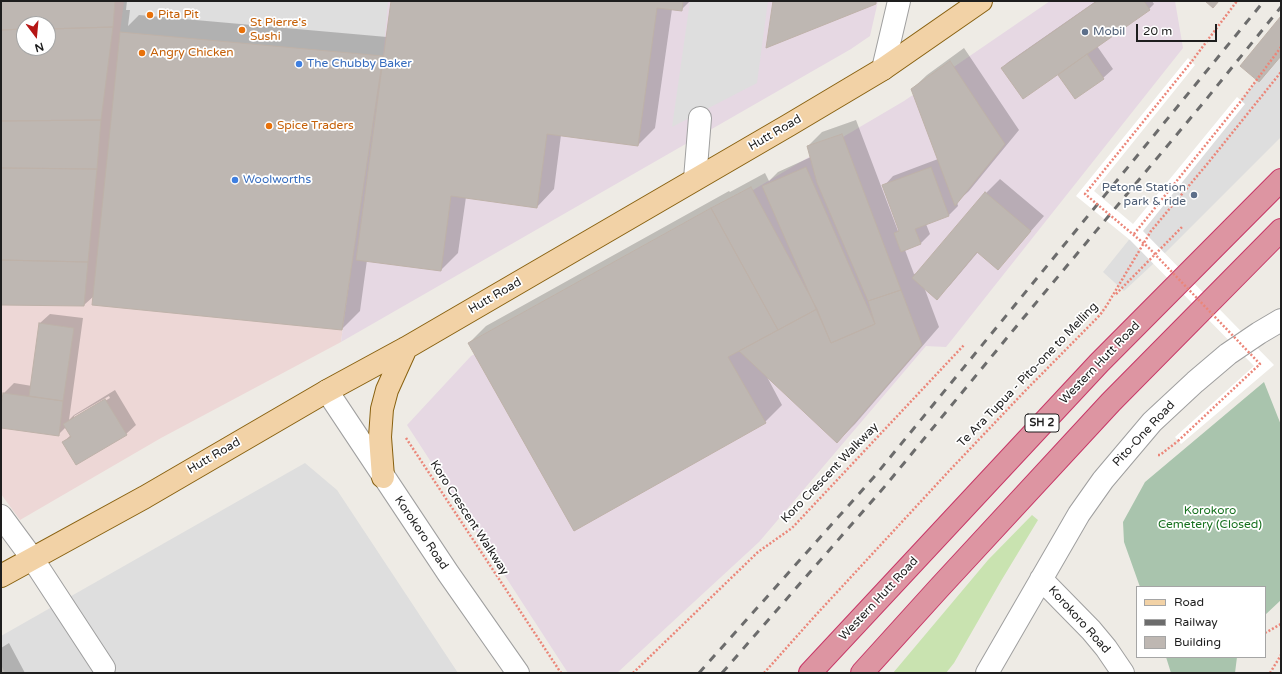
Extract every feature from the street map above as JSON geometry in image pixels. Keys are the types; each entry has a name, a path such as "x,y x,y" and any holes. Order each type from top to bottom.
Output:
{"highway":[{"name":"Western Hutt Road","path":"810,673 1099,363 1281,180"},
{"name":"SH 2","path":"862,673 1111,402 1281,230"}],"main road":[{"name":"Hutt Road","path":"1,576 139,500 327,391 406,348 695,179 882,69 981,1"},
{"path":"383,477 380,437 384,404 387,390 406,348"}],"street":[{"path":"882,69 899,1"},
{"path":"695,179 700,118"},
{"name":"Pito-One Road","path":"1041,579 1079,514 1103,480 1152,422 1228,354 1281,320"},
{"name":"Korokoro Road","path":"327,391 383,477 518,673"},
{"path":"1,516 32,558 104,668"},
{"name":"Korokoro Road","path":"987,673 1041,579 1091,630 1106,648 1123,673"}],"path":[{"path":"1178,441 1260,364 1134,234 1085,194 1192,61 1237,1"},
{"path":"1134,234 1241,101 1281,47"},
{"name":"Te Ara Tupua - Pito-one to Melling","path":"764,673 949,471 1100,315 1151,231 1281,72"},
{"path":"1112,297 1182,227"},
{"name":"Koro Crescent Walkway","path":"633,673 758,552 792,528 964,345"},
{"name":"Koro Crescent Walkway","path":"384,404 561,673"},
{"path":"1266,632 1281,624"},
{"path":"1270,673 1281,655"}],"shaded area":[{"path":"1,1 387,1 341,342 161,438 20,520 1,494"},
{"path":"124,1 388,1 383,56 120,32"},
{"path":"387,1 878,1 870,36 851,49 341,342"},
{"path":"690,1 768,1 757,83 672,127"},
{"path":"1050,1 1175,1 1183,48 946,347 926,346 759,542 617,673 568,673 407,425 471,356 904,101"},
{"name":"Petone Station park & ride","path":"1281,51 1281,137 1166,252 1124,291 1103,272"},
{"path":"305,463 337,490 458,673 5,673 1,665 1,636"}],"green space":[{"name":"Korokoro Cemetery (Closed)","path":"1264,382 1281,425 1281,600 1266,614 1266,586 1140,586 1124,542 1123,522 1145,482"},
{"path":"1032,515 1038,520 954,663 946,673 893,673 988,560"},
{"path":"1166,658 1237,658 1235,673 1171,673"}],"pier":[{"path":"1188,58 1195,65 1094,191 1133,224 1237,97 1245,104 1143,231 1274,365 1181,444 1175,437 1254,366 1130,240 1076,196"}],"building":[{"path":"1,1 115,1 113,27 56,29 56,16 16,16 16,29 1,30"},
{"path":"391,1 683,1 682,11 657,8 638,146 547,134 537,208 451,196 441,271 356,260"},
{"path":"773,1 876,1 876,4 766,48"},
{"name":"Mobil","path":"1097,1 1144,1 1150,10 1023,99 1001,68"},
{"path":"1205,1 1219,1 1213,8"},
{"path":"1281,16 1281,56 1259,82 1240,66"},
{"path":"113,27 101,120 1,121 1,30 16,29 16,56 56,56 56,29"},
{"name":"Woolworths","path":"120,32 383,56 342,330 92,305"},
{"path":"1087,54 1104,79 1075,99 1058,75"},
{"path":"950,61 1005,144 955,206 911,89"},
{"path":"101,120 97,169 1,168 1,121"},
{"path":"842,134 901,290 868,301 817,183 807,146"},
{"path":"806,167 875,324 831,343 762,186"},
{"path":"931,167 949,216 915,229 921,244 901,252 894,233 899,231 882,185"},
{"path":"1,168 97,169 88,262 1,260"},
{"path":"751,187 817,309 778,330 711,208"},
{"path":"985,192 1031,231 998,270 977,252 937,300 912,278"},
{"path":"711,208 778,330 728,357 766,423 574,531 468,343"},
{"path":"1,260 88,262 84,306 1,305"},
{"path":"901,290 922,345 837,443 739,351 817,309 831,343 875,324 868,301"},
{"path":"39,323 74,328 63,401 29,396"},
{"path":"3,393 63,401 59,436 1,428 1,406"},
{"path":"105,399 127,435 76,465 62,442 71,437 63,424"}],"railway":[{"path":"699,673 874,477 1264,1"},
{"path":"722,673 886,485 1281,7"}],"place":[{"name":"Pita Pit","path":"150,15"},
{"name":"St Pierre's Sushi","path":"242,30"},
{"name":"Mobil","path":"1085,32"},
{"name":"Angry Chicken","path":"142,53"},
{"name":"The Chubby Baker","path":"299,64"},
{"name":"Spice Traders","path":"269,126"},
{"name":"Woolworths","path":"235,180"},
{"name":"Petone Station park & ride","path":"1194,195"}]}
